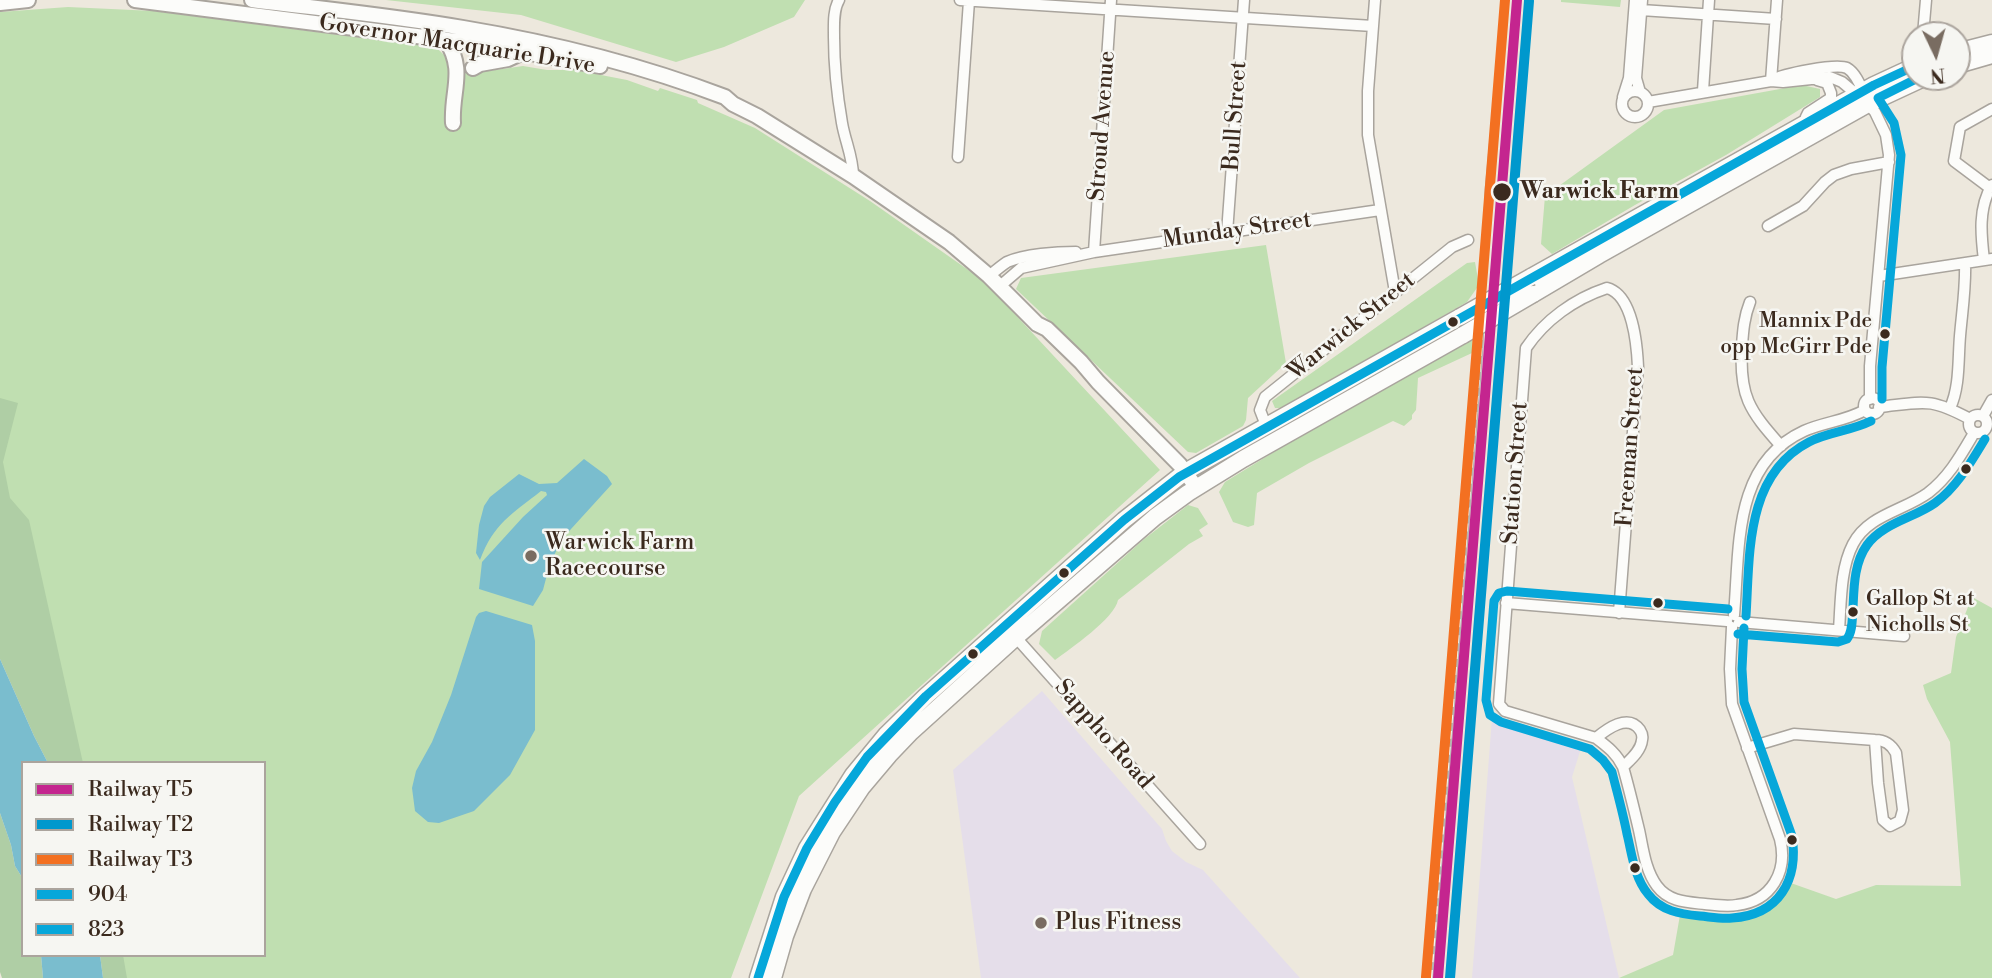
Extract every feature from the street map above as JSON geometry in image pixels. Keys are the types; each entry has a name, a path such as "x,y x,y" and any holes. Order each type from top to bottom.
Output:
{"highway":[{"path":"1971,48 1992,43"},
{"path":"1971,61 1992,55"},
{"path":"773,978 803,889 846,810 869,779 1011,631 1124,520 1185,472 1531,277 1804,124 1901,82"},
{"path":"758,978 784,897 807,848 853,775 886,735 913,708 1196,487 1533,294 1862,97"}],"main road":[{"path":"0,3 28,0"},
{"name":"Governor Macquarie Drive","path":"135,0 523,52 650,78 733,104 853,176 998,278 1037,324 1047,329 1185,472 1196,487"},
{"name":"Governor Macquarie Drive","path":"253,0 457,27 527,40 634,66 725,97 733,104"},
{"path":"446,40 457,72 453,123"},
{"path":"473,68 523,52"}],"street":[{"path":"839,0 834,28 835,84 842,127 853,165 853,176"},
{"path":"960,0 1111,5 1242,19 1373,26"},
{"name":"Bull Street","path":"1227,233 1244,0"},
{"path":"1375,0 1368,91 1368,135 1395,292"},
{"path":"1635,0 1629,78 1622,108 1632,117 1640,116 1648,106 1645,96 1637,87 1636,77 1641,5 1708,15 1776,19"},
{"path":"1703,91 1709,0"},
{"path":"1771,81 1777,0"},
{"path":"1924,21 1926,0"},
{"path":"958,157 970,1"},
{"name":"Stroud Avenue","path":"1094,252 1111,5"},
{"path":"1771,81 1782,75 1841,66 1851,71 1862,97 1877,116 1886,135 1889,162 1869,376 1870,399"},
{"path":"1648,102 1771,81 1819,77 1834,78 1862,97"},
{"path":"1799,80 1824,81 1831,93 1829,101 1808,113 1804,124"},
{"path":"1623,97 1629,92 1640,92"},
{"path":"1879,276 1988,260 1981,233 1984,198 1991,187 1954,161 1960,127 1992,109"},
{"path":"1768,226 1803,206 1835,175 1889,162"},
{"name":"Munday Street","path":"998,278 1004,264 1020,259 1060,252 1094,252 1380,210"},
{"name":"Warwick Street","path":"1267,428 1259,410 1265,397 1452,247 1468,240"},
{"path":"1950,408 1956,380 1965,263"},
{"name":"Station Street","path":"1596,738 1505,711 1499,704 1526,348 1554,316 1602,290 1611,289"},
{"name":"Freeman Street","path":"1611,289 1628,310 1637,347 1638,367 1619,613"},
{"path":"1750,302 1745,319 1741,374 1745,394 1761,423 1781,446"},
{"path":"1623,767 1642,743 1642,734 1636,726 1621,723 1596,738 1614,752 1623,767 1648,869 1664,893 1679,901 1740,905 1755,900 1772,887 1781,869 1783,856 1780,839 1746,748 1731,694 1733,622 1745,501 1757,472 1781,446 1804,431 1865,410 1873,414 1878,411 1877,400 1870,399 1865,403 1865,410"},
{"path":"1983,416 1992,400"},
{"path":"1879,407 1917,401 1937,403 1970,419"},
{"path":"1976,415 1983,416 1989,430 1974,433 1969,426 1970,419 1976,415"},
{"path":"1839,630 1846,564 1854,541 1877,518 1914,501 1937,486 1956,463 1974,433"},
{"path":"1506,603 1904,636"},
{"name":"Sappho Road","path":"1011,631 1200,844"},
{"path":"1746,748 1794,734 1882,740 1892,746 1896,753 1903,810 1900,821 1890,826 1883,820 1875,740"}],"shaded area":[{"path":"1042,691 1162,829 1172,851 1203,870 1300,978 981,978 953,770"},
{"path":"1492,718 1582,745 1572,777 1619,978 1472,978"}],"green space":[{"path":"386,0 805,0 794,17 724,47 676,62 521,15"},
{"path":"1561,0 1621,0 1620,7"},
{"name":"Warwick Farm Racecourse","path":"68,7 154,11 432,47 448,57 451,65 481,71 486,68 488,71 523,66 547,70 575,70 627,80 658,91 660,88 697,100 698,103 755,128 870,201 984,281 1160,470 799,796 731,978 120,978 115,957 266,957 266,761 55,761 0,643 0,12"},
{"path":"1802,85 1820,89 1820,97 1726,155 1552,254 1541,244 1545,196 1664,110"},
{"path":"1266,245 1286,363 1248,398 1243,426 1196,453 1188,452 1016,289 1021,278"},
{"path":"1475,262 1479,285 1467,302 1284,408 1275,408 1272,401 1467,263"},
{"path":"1473,337 1472,353 1418,378 1416,410 1412,419 1404,426 1393,421 1309,463 1257,493 1254,525 1248,527 1233,522 1219,492 1225,482"},
{"path":"0,398 18,403 3,462 10,498 29,520 83,761 47,761 0,659"},
{"path":"1188,505 1198,508 1208,524 1199,530 1203,536 1118,600 1101,624 1055,660 1039,644 1042,631 1143,540"},
{"path":"1972,597 1992,608 1992,978 1619,978 1673,955 1680,915 1741,918 1765,907 1788,882 1836,899 1876,885 1961,886 1950,742 1927,699 1923,685 1951,673 1956,637"},
{"path":"0,813 15,866 21,876 21,957 41,957 43,978 2,978"},
{"path":"100,957 123,957 127,978 103,978"}],"water":[{"path":"584,459 607,476 612,484 561,540 549,567 543,590 533,606 479,589 482,562 547,495 541,491 505,520 491,537 480,560 476,553 479,525 484,506 490,497 519,474 539,484 557,483"},
{"path":"486,611 532,625 535,641 535,730 510,775 474,811 439,823 428,822 415,811 412,788 416,771 432,742 451,695 476,617"},
{"path":"0,659 47,761 21,761 21,876 15,866 0,813"},
{"path":"41,957 100,957 103,978 43,978"}],"railway":[{"path":"1431,978 1481,349 1487,190 1505,0"}],"rail line":[{"name":"T3","path":"1426,977 1505,0"},
{"name":"T5","path":"1438,978 1517,0"},
{"name":"T2","path":"1450,978 1529,1"}],"transit line":[{"name":"904","path":"758,978 784,897 807,848 867,757 926,696 1124,520 1179,477 1874,85 1901,72"},
{"name":"823","path":"1882,399 1882,367 1901,155 1894,123 1878,98 1901,86"},
{"name":"823","path":"1746,616 1755,518 1762,495 1773,474 1788,456 1809,442 1871,421"},
{"name":"823","path":"1738,634 1838,642 1847,639 1852,625 1857,567 1867,545 1881,531 1943,497 1963,474 1985,439"},
{"name":"823","path":"1728,609 1507,591 1499,593 1494,601 1486,700 1490,715 1501,722 1590,749 1603,760 1612,772 1634,865 1643,887 1653,900 1678,913 1728,918 1762,910 1782,892 1792,867 1792,836 1744,702 1744,628"}],"place":[{"name":"Warwick Farm","path":"1502,192"},
{"name":"Mannix Pde opp McGirr Pde","path":"1885,334"},
{"name":"Warwick Farm Racecourse","path":"531,556"},
{"name":"Gallop St at Nicholls St","path":"1853,612"},
{"name":"Plus Fitness","path":"1041,923"}]}
